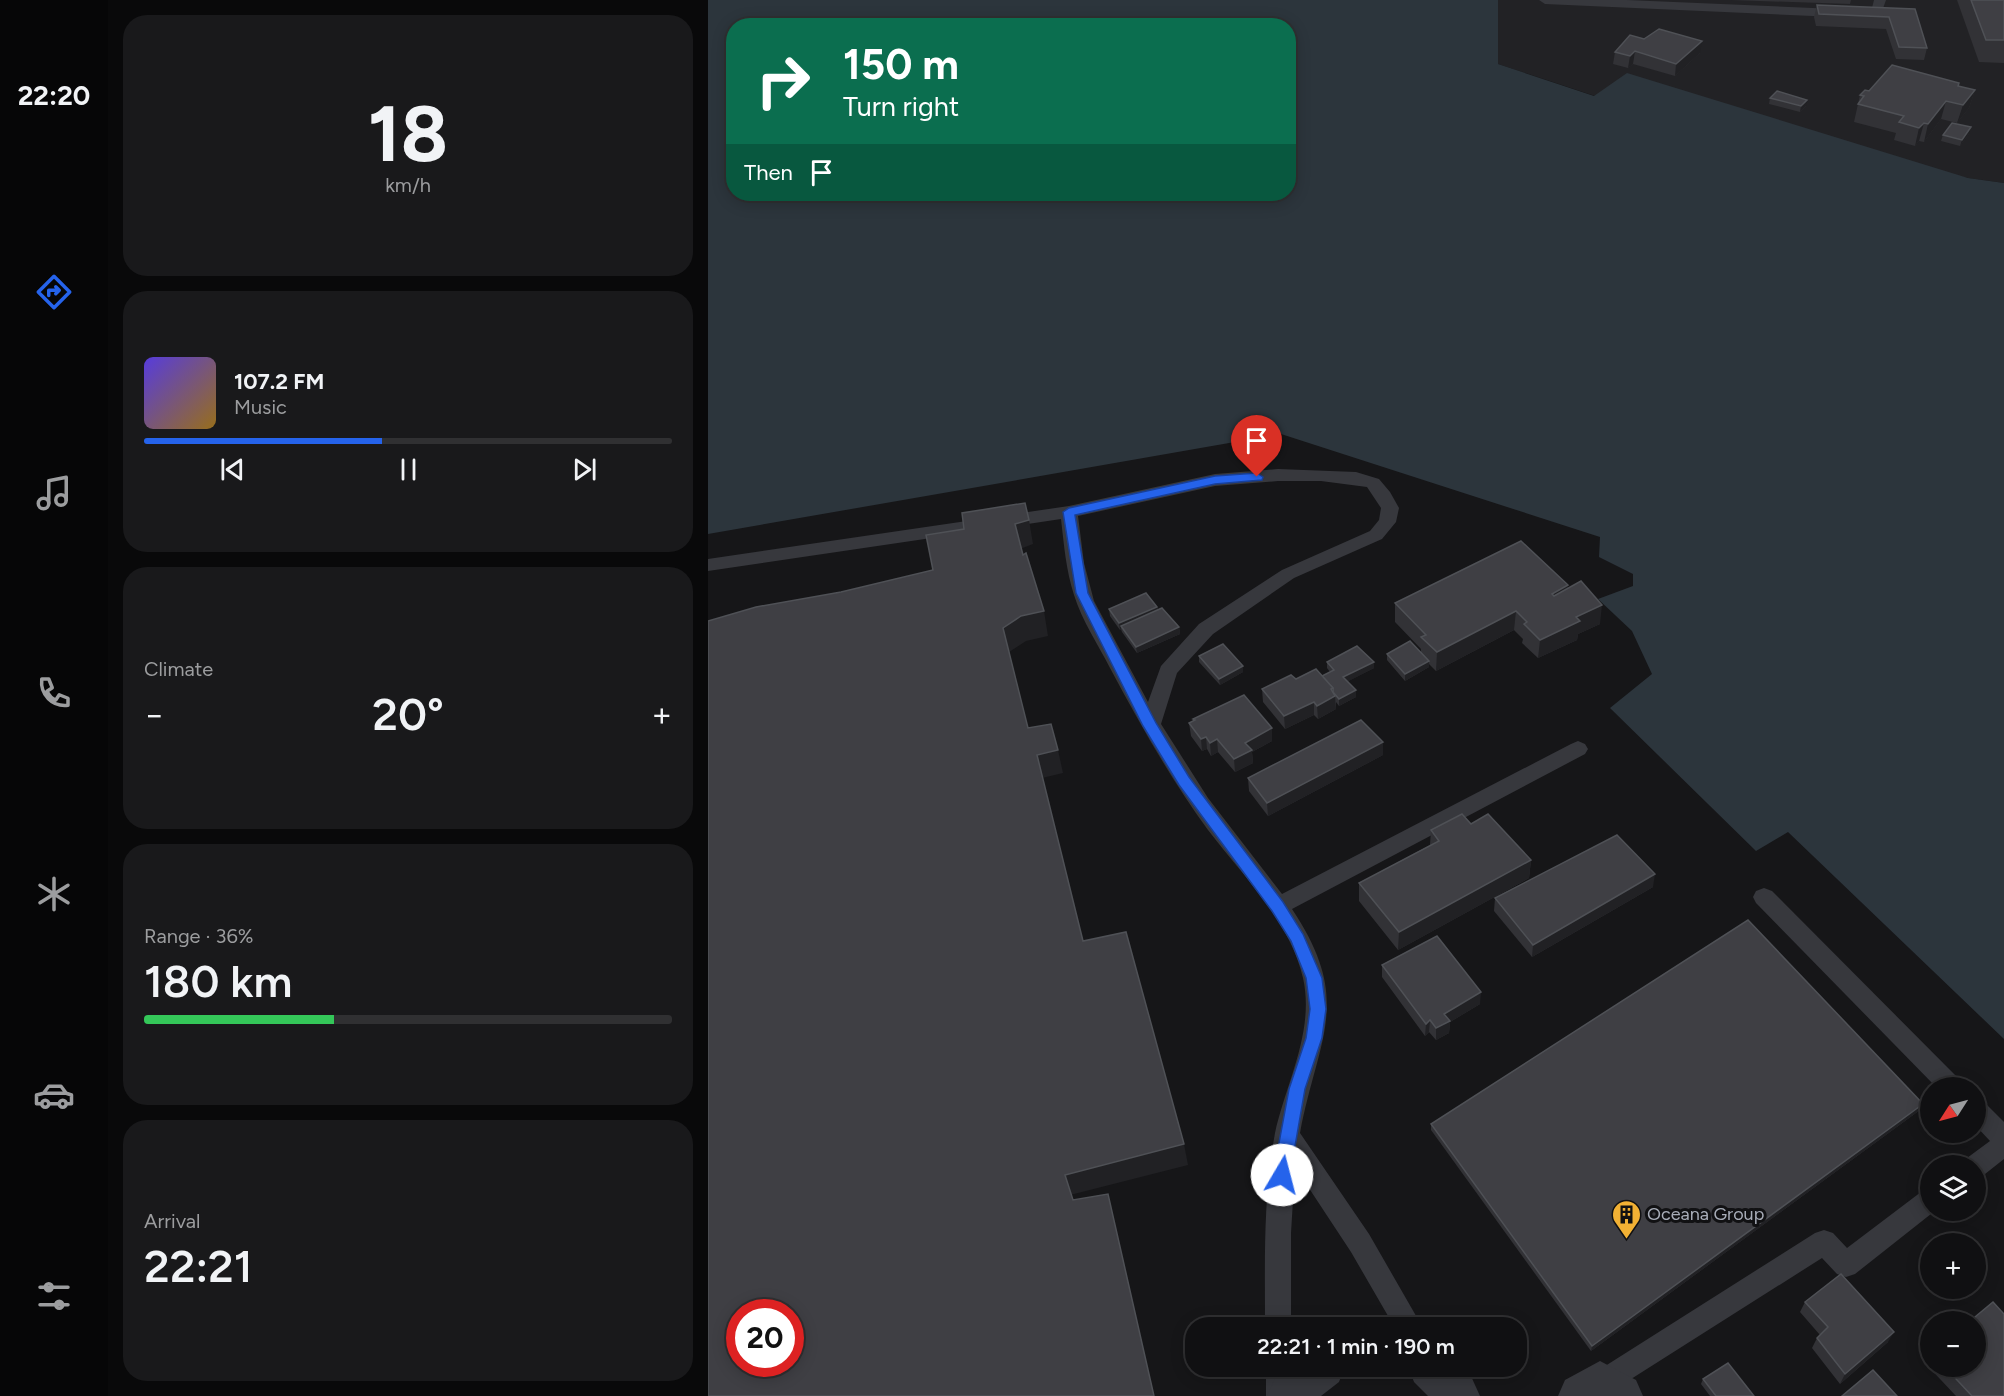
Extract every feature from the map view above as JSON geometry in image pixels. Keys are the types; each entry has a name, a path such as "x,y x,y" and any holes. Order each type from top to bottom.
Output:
{"street":[{"path":"1290,1396 1293,1390 1309,1377"}],"lane":[{"path":"1545,0 1858,14 1877,11 1880,0"},
{"path":"708,565 1069,512 1215,480 1278,475 1356,478 1373,483 1390,508 1387,522 1376,535 1288,574 1206,629 1168,671 1150,726"},
{"path":"1069,512 1082,593 1150,726 1184,781 1278,906 1298,938 1314,978 1318,1009 1314,1038 1297,1089 1287,1134 1282,1175 1278,1232 1278,1317"},
{"path":"1278,906 1578,749"},
{"path":"1764,897 1942,1077"},
{"path":"1986,1120 2004,1139"},
{"path":"1287,1134 1360,1243 1404,1317"},
{"path":"1986,1158 2004,1144"},
{"path":"1601,1392 1824,1242 1846,1265 1920,1208"},
{"path":"1279,1377 1279,1396"}],"shaded area":[{"path":"708,0 1498,0 1498,64 1594,96 1627,73 1968,178 2004,183 2004,1039 1788,832 1756,851 1610,708 1652,674 1632,631 1598,599 1633,586 1633,574 1599,557 1600,537 1281,434 708,534"},
{"path":"1498,0 2004,0 2004,183 1968,178 1595,96 1498,64"}],"building":[{"path":"1971,0 2004,0 2004,40 1986,40"},
{"path":"1817,5 1915,9 1927,48 1899,47 1889,17 1819,14"},
{"path":"1659,29 1702,41 1676,64 1635,51 1630,56 1615,52 1630,35 1644,39"},
{"path":"1892,65 1959,83 1958,86 1975,90 1963,105 1946,101 1928,124 1924,123 1919,128 1899,122 1904,116 1858,104 1864,96 1860,95 1865,90 1869,91"},
{"path":"1777,91 1807,100 1801,106 1770,98"},
{"path":"1952,123 1971,127 1962,140 1943,135"},
{"path":"1025,503 1029,520 1015,524 1023,555 1026,553 1044,611 1021,616 1003,628 1028,728 1051,724 1058,750 1037,755 1083,941 1126,932 1184,1144 1065,1175 1073,1200 1108,1194 1154,1396 708,1396 708,621 756,607 841,592 933,570 926,535 964,529 962,513"},
{"path":"1521,541 1568,585 1552,594 1554,596 1581,581 1602,605 1576,617 1580,621 1540,640 1524,624 1527,622 1516,611 1437,652 1421,637 1426,635 1395,603"},
{"path":"1146,593 1157,607 1119,623 1109,609"},
{"path":"1162,608 1179,627 1136,647 1121,626"},
{"path":"1410,641 1429,661 1405,674 1387,654"},
{"path":"1223,644 1243,666 1219,679 1199,656"},
{"path":"1357,646 1374,662 1343,677 1356,690 1339,699 1322,676 1334,670 1327,662"},
{"path":"1316,669 1333,688 1331,689 1335,696 1317,706 1314,702 1284,716 1262,689 1291,675 1296,679"},
{"path":"1244,695 1272,728 1245,743 1252,750 1234,759 1217,739 1210,743 1206,737 1201,739 1189,723"},
{"path":"1361,720 1383,742 1267,803 1248,778"},
{"path":"1462,814 1471,824 1488,814 1531,860 1399,932 1359,883 1439,841 1431,830"},
{"path":"1617,835 1655,874 1533,945 1495,898"},
{"name":"Oceana Group","path":"1748,920 1920,1101 1920,1106 1592,1346 1431,1124"},
{"path":"1437,936 1481,992 1444,1014 1450,1021 1436,1028 1430,1020 1426,1024 1382,965"},
{"path":"1841,1274 1894,1332 1845,1374 1817,1338 1828,1327 1805,1302"},
{"path":"1993,1302 2004,1314 2004,1396 1972,1396 1954,1377 1986,1377 1986,1311 1982,1311"},
{"path":"1728,1363 1754,1396 1716,1396 1703,1379"},
{"path":"1873,1370 1897,1396 1842,1396"}],"place":[{"name":"Oceana Group","path":"1626,1240"}],"route":[{"path":"1257,477 1215,480 1069,512 1076,567 1082,593 1150,726 1184,781 1278,906 1298,938 1314,978 1318,1009 1314,1038 1297,1089 1287,1134 1282,1175"}]}
